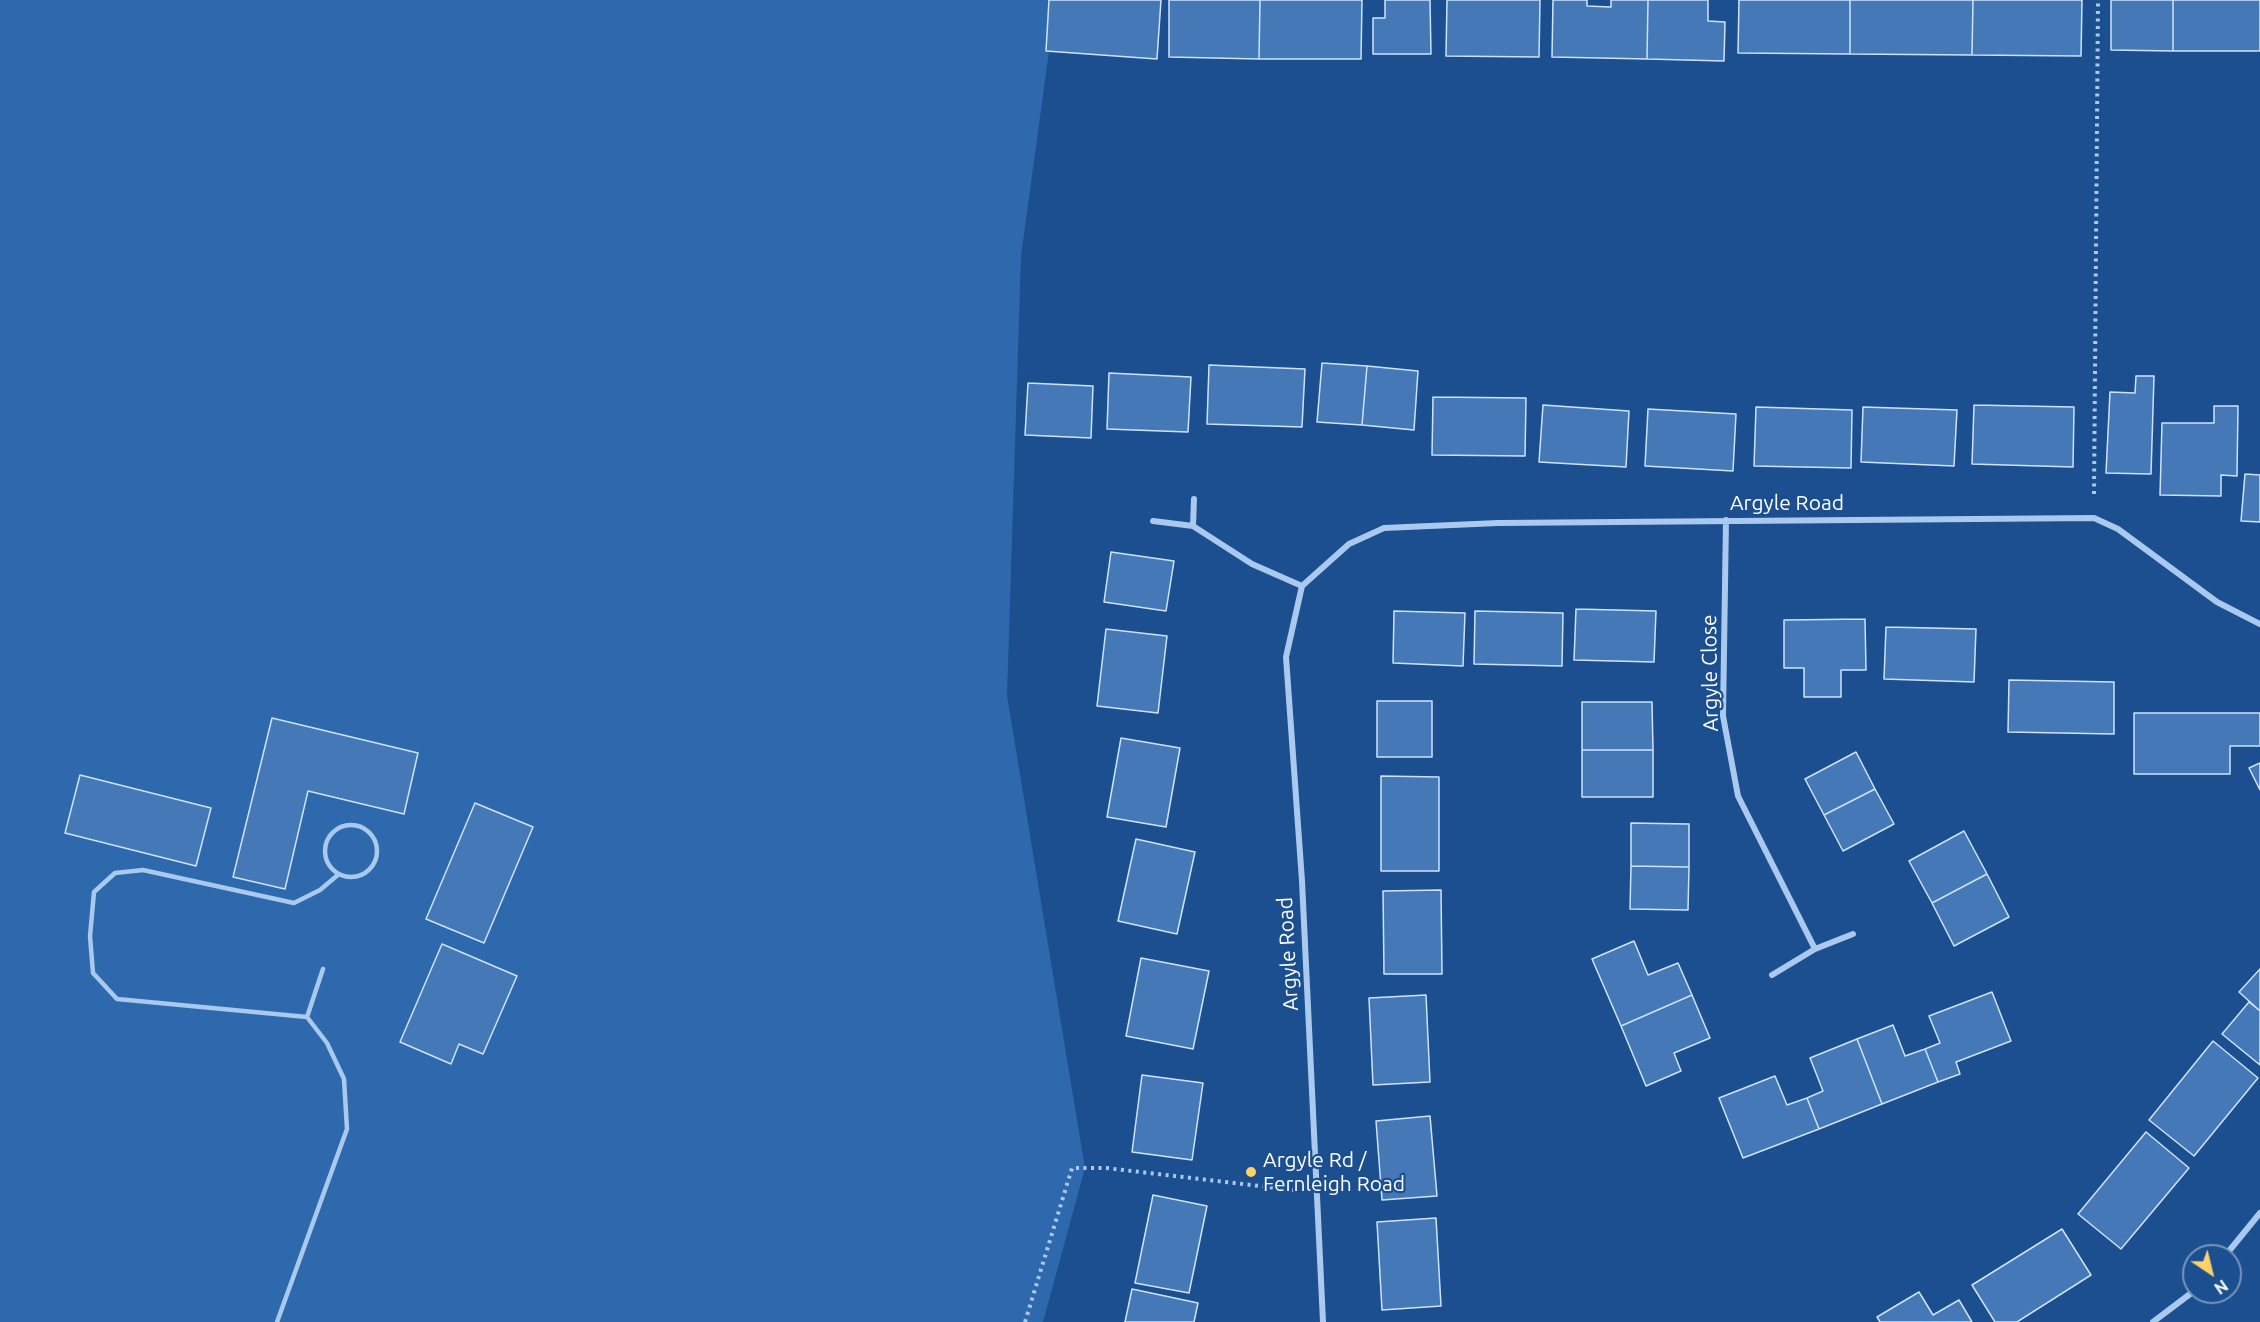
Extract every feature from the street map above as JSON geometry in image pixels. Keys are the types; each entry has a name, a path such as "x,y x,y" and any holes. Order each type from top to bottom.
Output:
{"street":[{"path":"1193,526 1194,500"},
{"name":"Argyle Road","path":"1323,1322 1302,881 1286,657 1302,586 1349,544 1384,528 1498,523 2094,518 2118,529 2217,602 2260,624"},
{"name":"Argyle Close","path":"1726,520 1723,716 1738,796 1815,949"},
{"path":"1153,521 1193,526 1252,564 1302,586"},
{"path":"1772,975 1815,949 1853,934"},
{"path":"2235,1244 2260,1214"},
{"path":"2153,1322 2182,1300"}],"lane":[{"path":"359,825 367,829 377,843 376,861 364,874 356,877 339,874 327,862 325,845 328,837 342,826 359,825"},
{"path":"277,1322 346,1129 344,1079 327,1043 307,1017 117,999 93,973 90,936 94,892 115,873 143,870 294,903 320,891 339,874"},
{"path":"307,1017 323,969"}],"path":[{"path":"2094,518 2098,0"},
{"path":"1025,1322 1072,1168 1106,1168 1316,1192"}],"shaded area":[{"path":"0,0 1056,0 1021,256 1007,696 1085,1168 1043,1322 0,1322"}],"building":[{"path":"1049,0 1161,0 1157,59 1046,51"},
{"path":"1169,0 1260,0 1259,59 1169,57"},
{"path":"1260,0 1362,0 1361,59 1259,59"},
{"path":"1385,0 1430,0 1431,54 1373,54 1373,18 1385,18"},
{"path":"1447,0 1540,0 1539,57 1446,56"},
{"path":"1553,0 1587,0 1587,6 1611,7 1611,0 1648,0 1647,59 1552,57"},
{"path":"1648,0 1708,0 1708,21 1725,22 1724,61 1647,59"},
{"path":"1739,0 1850,0 1850,54 1738,53"},
{"path":"1850,0 1973,0 1972,55 1850,54"},
{"path":"1973,0 2082,0 2081,56 1972,55"},
{"path":"2111,0 2173,0 2173,51 2111,50"},
{"path":"2173,0 2260,0 2260,51 2173,51"},
{"path":"1322,363 1367,366 1362,425 1317,422"},
{"path":"1209,365 1305,369 1302,427 1207,424"},
{"path":"1367,366 1418,371 1414,430 1362,425"},
{"path":"1109,373 1191,377 1188,432 1107,429"},
{"path":"2136,376 2154,376 2151,474 2106,473 2110,392 2135,393"},
{"path":"1028,383 1093,386 1091,438 1025,435"},
{"path":"1433,397 1526,398 1525,456 1432,455"},
{"path":"1543,405 1629,411 1626,467 1539,462"},
{"path":"1974,405 2074,407 2073,467 1972,464"},
{"path":"2214,406 2238,406 2237,476 2221,475 2221,496 2160,495 2162,423 2214,423"},
{"path":"1756,407 1852,410 1851,468 1754,466"},
{"path":"1863,407 1957,410 1954,466 1861,462"},
{"path":"1648,409 1736,414 1733,471 1645,466"},
{"path":"2245,474 2260,475 2260,522 2241,521"},
{"path":"1111,552 1174,561 1166,611 1104,602"},
{"path":"1576,609 1656,611 1654,662 1574,660"},
{"path":"1394,611 1465,613 1463,666 1393,663"},
{"path":"1475,611 1563,613 1562,666 1474,664"},
{"path":"1865,619 1866,670 1841,670 1841,697 1804,697 1804,668 1784,668 1784,620"},
{"path":"1886,627 1976,629 1974,682 1884,679"},
{"path":"1106,629 1167,636 1158,713 1097,706"},
{"path":"2009,680 2114,682 2114,734 2008,732"},
{"path":"1377,701 1432,701 1432,757 1377,757"},
{"path":"1582,702 1652,702 1653,750 1582,750"},
{"path":"2134,713 2260,713 2260,746 2230,746 2230,774 2134,774"},
{"path":"272,718 418,753 404,814 308,791 285,889 233,877"},
{"path":"1121,738 1180,748 1166,827 1107,817"},
{"path":"1582,750 1653,750 1653,797 1582,797"},
{"path":"1856,752 1875,789 1824,815 1805,779"},
{"path":"2260,763 2260,790 2249,768"},
{"path":"80,775 211,808 196,866 65,833"},
{"path":"1381,776 1439,777 1439,871 1381,871"},
{"path":"1875,789 1894,824 1843,851 1824,815"},
{"path":"475,803 533,827 484,943 426,919"},
{"path":"1631,823 1689,824 1689,867 1631,866"},
{"path":"1964,831 1987,874 1932,903 1909,861"},
{"path":"1136,839 1195,852 1177,934 1118,921"},
{"path":"1631,866 1689,867 1688,910 1630,909"},
{"path":"1987,874 2009,917 1954,946 1932,903"},
{"path":"1441,890 1442,974 1384,974 1383,891"},
{"path":"1634,941 1648,975 1678,963 1692,995 1621,1026 1592,959"},
{"path":"442,944 517,976 483,1054 459,1044 451,1064 400,1042"},
{"path":"1141,958 1209,971 1193,1049 1126,1036"},
{"path":"2260,969 2260,1011 2239,992"},
{"path":"1992,992 2011,1041 1956,1062 1960,1074 1938,1082 1925,1049 1940,1043 1929,1016"},
{"path":"1426,995 1430,1082 1373,1085 1369,998"},
{"path":"1692,995 1710,1038 1674,1053 1681,1071 1646,1086 1621,1026"},
{"path":"2249,1002 2260,1011 2260,1065 2222,1034"},
{"path":"1893,1025 1905,1056 1925,1049 1938,1082 1882,1104 1857,1039"},
{"path":"1857,1039 1882,1104 1819,1129 1807,1098 1823,1091 1810,1058"},
{"path":"2213,1041 2258,1078 2194,1156 2149,1120"},
{"path":"1142,1075 1203,1083 1192,1160 1132,1152"},
{"path":"1775,1076 1787,1105 1807,1098 1819,1129 1743,1158 1719,1098"},
{"path":"1430,1116 1437,1196 1382,1200 1376,1121"},
{"path":"2146,1132 2189,1168 2121,1249 2078,1214"},
{"path":"1153,1195 1207,1206 1189,1293 1135,1283"},
{"path":"1436,1218 1441,1306 1382,1310 1377,1222"},
{"path":"2062,1229 2091,1275 2017,1322 1995,1322 1972,1285"},
{"path":"1132,1289 1198,1303 1194,1322 1125,1322"},
{"path":"1919,1292 1933,1315 1959,1300 1972,1322 1880,1322 1877,1317"}],"place":[{"name":"Argyle Rd / Fernleigh Road","path":"1251,1172"}]}
